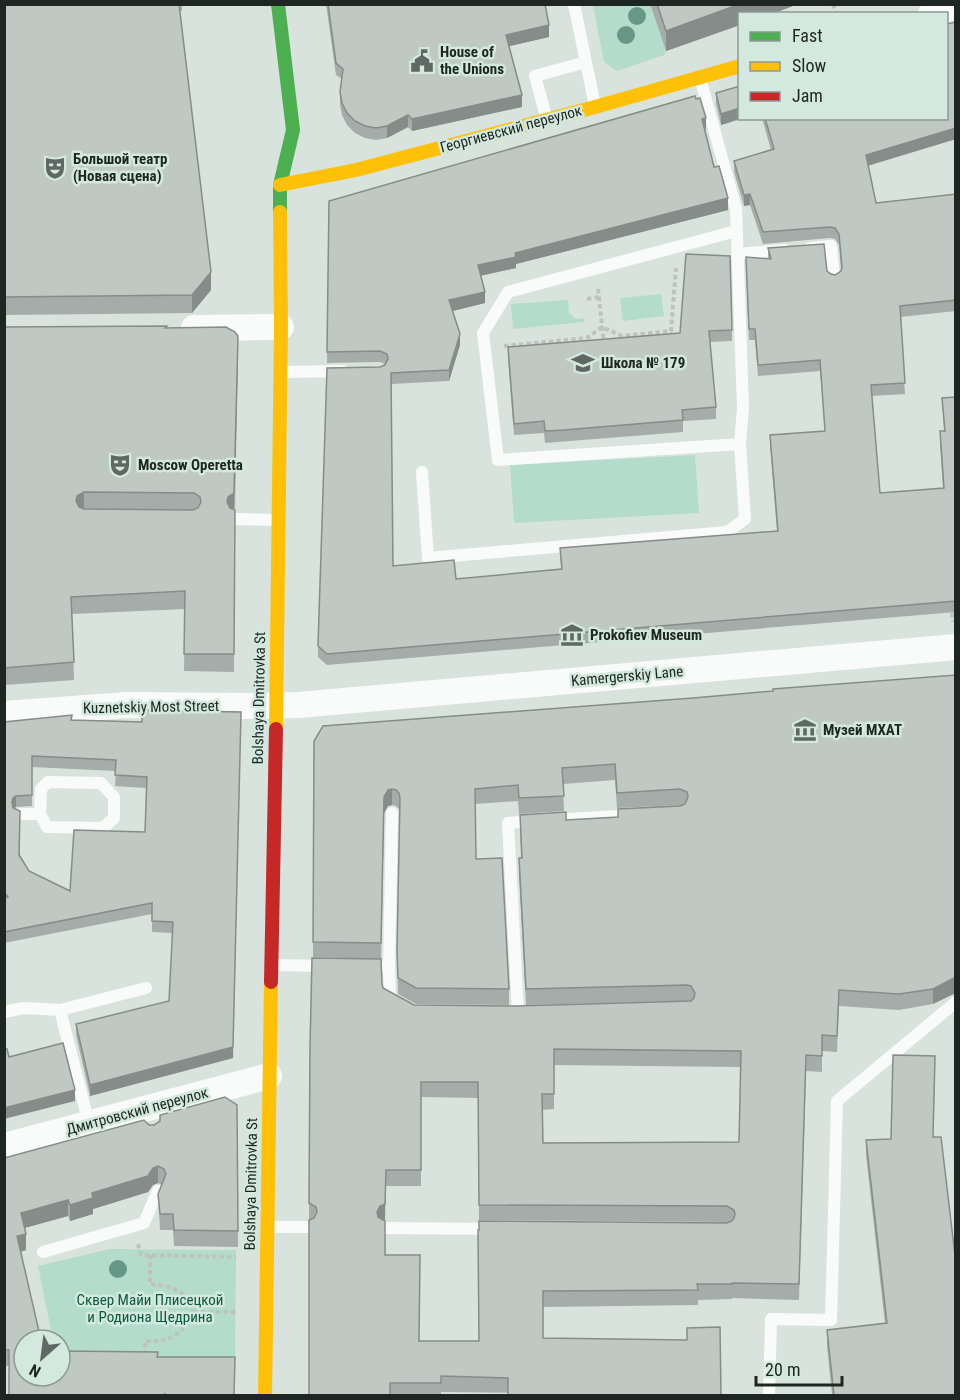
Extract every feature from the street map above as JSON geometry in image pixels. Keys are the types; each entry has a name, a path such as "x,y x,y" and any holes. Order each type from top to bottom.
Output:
{"street":[{"name":"Bolshaya Dmitrovka St","path":"265,1395 271,965 287,705 279,520 280,185 293,130 278,4"},
{"path":"938,12 956,7"},
{"name":"Георгиевский переулок","path":"280,185 356,170 738,67"},
{"path":"167,328 281,327"},
{"name":"Kamergerskiy Lane","path":"287,705 956,647"},
{"name":"Kuznetskiy Most Street","path":"4,714 127,705 287,705"},
{"name":"Дмитровский переулок","path":"4,1146 89,1124 148,1114 269,1076"}],"lane":[{"path":"574,4 595,107"},
{"path":"547,120 535,76 586,62"},
{"path":"422,472 428,558 727,532 745,519 740,444 742,408 736,209 700,77"},
{"path":"736,231 508,292 483,333 498,460 740,444"},
{"path":"737,254 831,246 834,278"},
{"path":"280,372 360,371"},
{"path":"235,519 279,520"},
{"path":"48,782 101,783 114,797 114,818 103,828 47,827 40,814 41,789 48,782"},
{"path":"392,813 390,999 406,1008"},
{"path":"20,814 40,814"},
{"path":"518,1013 508,823 646,815"},
{"path":"271,965 334,966"},
{"path":"367,967 389,967"},
{"path":"4,1012 24,1008 60,1010 146,988"},
{"path":"769,1395 771,1319 831,1320 837,1101 956,1002"},
{"path":"60,1010 89,1124"},
{"path":"43,1252 144,1223 158,1191"},
{"path":"267,1227 309,1227"},
{"path":"385,1228 503,1229"}],"path":[{"path":"602,327 622,336 671,331 677,246"},
{"path":"596,268 605,351"},
{"path":"587,299 599,297"},
{"path":"485,348 587,338 602,327"},
{"path":"141,1255 244,1257"},
{"path":"144,1361 145,1341 159,1342 180,1333 193,1311 187,1297 178,1290 150,1284 150,1255"},
{"path":"193,1311 243,1312"}],"green space":[{"path":"593,5 650,5 666,51 664,55 617,71 604,62"},
{"path":"661,294 664,316 623,321 620,298"},
{"path":"568,300 569,313 576,319 584,318 584,322 513,329 511,304"},
{"path":"695,455 699,513 514,523 510,465"},
{"name":"Сквер Майи Плисецкой и Родиона Щедрина","path":"110,1249 236,1250 235,1369 72,1365 72,1328 51,1328 38,1266"}],"building":[{"path":"4,4 179,4 211,272 192,295 4,297"},
{"name":"House of the Unions","path":"328,4 545,4 549,25 506,35 522,95 412,119 408,115 387,126 376,128 355,121 347,113 342,103 340,92 343,69 336,63"},
{"path":"657,4 740,4 666,31"},
{"path":"956,22 956,128 866,155 876,203 956,194 956,300 900,306 905,383 871,385 880,493 944,488 940,431 945,431 942,398 956,397 956,601 327,654 318,646 327,368 380,367 385,365 388,359 387,354 380,351 327,352 329,201 695,96 696,99 700,98 706,118 702,119 714,167 719,166 728,198 515,253 516,257 478,265 485,292 449,300 460,334 449,370 391,373 393,566 454,560 456,579 562,569 560,548 778,531 770,435 825,431 820,360 758,365 755,329 749,329 746,257 771,259 768,248 824,244 827,271 835,275 841,271 842,267 839,234 835,228 830,227 763,232 750,194 744,195 734,161 774,149 766,120 948,120 948,24"},
{"path":"738,87 738,109 721,114 716,93"},
{"path":"686,254 730,256 732,330 709,331 716,407 682,410 683,420 545,431 544,421 514,424 508,347 680,333"},
{"path":"4,327 226,327 238,336 234,493 228,497 227,502 230,508 235,510 234,654 184,654 185,591 71,597 74,662 4,668","holes":["84,492 194,493 200,497 201,502 198,508 193,510 84,509 79,507 76,501 77,496"]},
{"path":"956,675 956,977 933,989 899,994 839,990 837,1036 822,1035 822,1056 806,1055 799,1284 697,1284 698,1290 543,1291 543,1338 687,1340 687,1328 720,1327 721,1395 508,1395 508,1378 441,1376 441,1383 390,1383 390,1395 309,1395 309,1220 314,1218 317,1212 316,1207 309,1203 312,958 381,959 383,988 414,1005 518,1006 691,1001 695,993 691,986 687,985 526,989 519,858 522,858 520,815 566,812 566,820 618,817 618,809 680,806 685,804 688,797 687,792 680,789 617,793 615,764 562,768 564,796 519,798 518,785 475,789 476,859 502,858 509,989 416,988 398,978 400,798 399,793 392,789 388,790 384,797 381,943 313,942 314,741 323,726 693,698 773,691 773,689","holes":["554,1049 741,1051 739,1142 543,1143 542,1094 554,1094","421,1082 478,1082 479,1205 727,1206 734,1210 734,1218 727,1223 479,1221 479,1341 419,1341 420,1255 385,1255 385,1221 378,1217 377,1212 380,1206 385,1204 386,1170 421,1170"]},
{"path":"142,710 241,712 233,1047 90,1085 76,1024 169,1001 173,922 152,921 152,903 4,932 4,898 8,897 4,892 4,722 72,715 71,720 142,722","holes":["32,756 116,760 115,775 147,777 145,832 74,830 70,891 29,871 19,855 20,811 13,808 12,802 16,796 32,795"]},
{"path":"63,1043 75,1090 4,1108 4,1049 7,1049 9,1057"},
{"path":"893,1055 935,1056 933,1137 941,1137 956,1264 956,1395 834,1395 827,1330 887,1323 866,1140 891,1139"},
{"path":"225,1097 237,1105 238,1231 174,1230 173,1214 160,1214 158,1194 166,1174 164,1169 158,1166 153,1168 148,1176 92,1193 93,1198 70,1205 68,1200 21,1213 26,1234 17,1236 38,1328 12,1328 12,1388 72,1388 72,1351 158,1352 157,1357 235,1357 234,1395 165,1395 165,1393 164,1395 9,1395 9,1350 4,1350 4,1158 144,1120 149,1125 154,1125 160,1121 160,1115"}],"traffic: fast":[{"path":"278,4 293,130 280,185 280,212"}],"traffic: slow":[{"path":"280,185 356,170 738,67"},
{"path":"276,729 281,327 280,212"},
{"path":"265,1396 271,982"}],"traffic: jam":[{"path":"271,982 276,729"}],"place":[{"name":"House of the Unions","path":"422,61"},
{"name":"Большой театр (Новая сцена)","path":"55,168"},
{"name":"Школа № 179","path":"583,363"},
{"name":"Moscow Operetta","path":"120,465"},
{"name":"Prokofiev Museum","path":"572,635"},
{"name":"Музей МХАТ","path":"805,730"}]}
